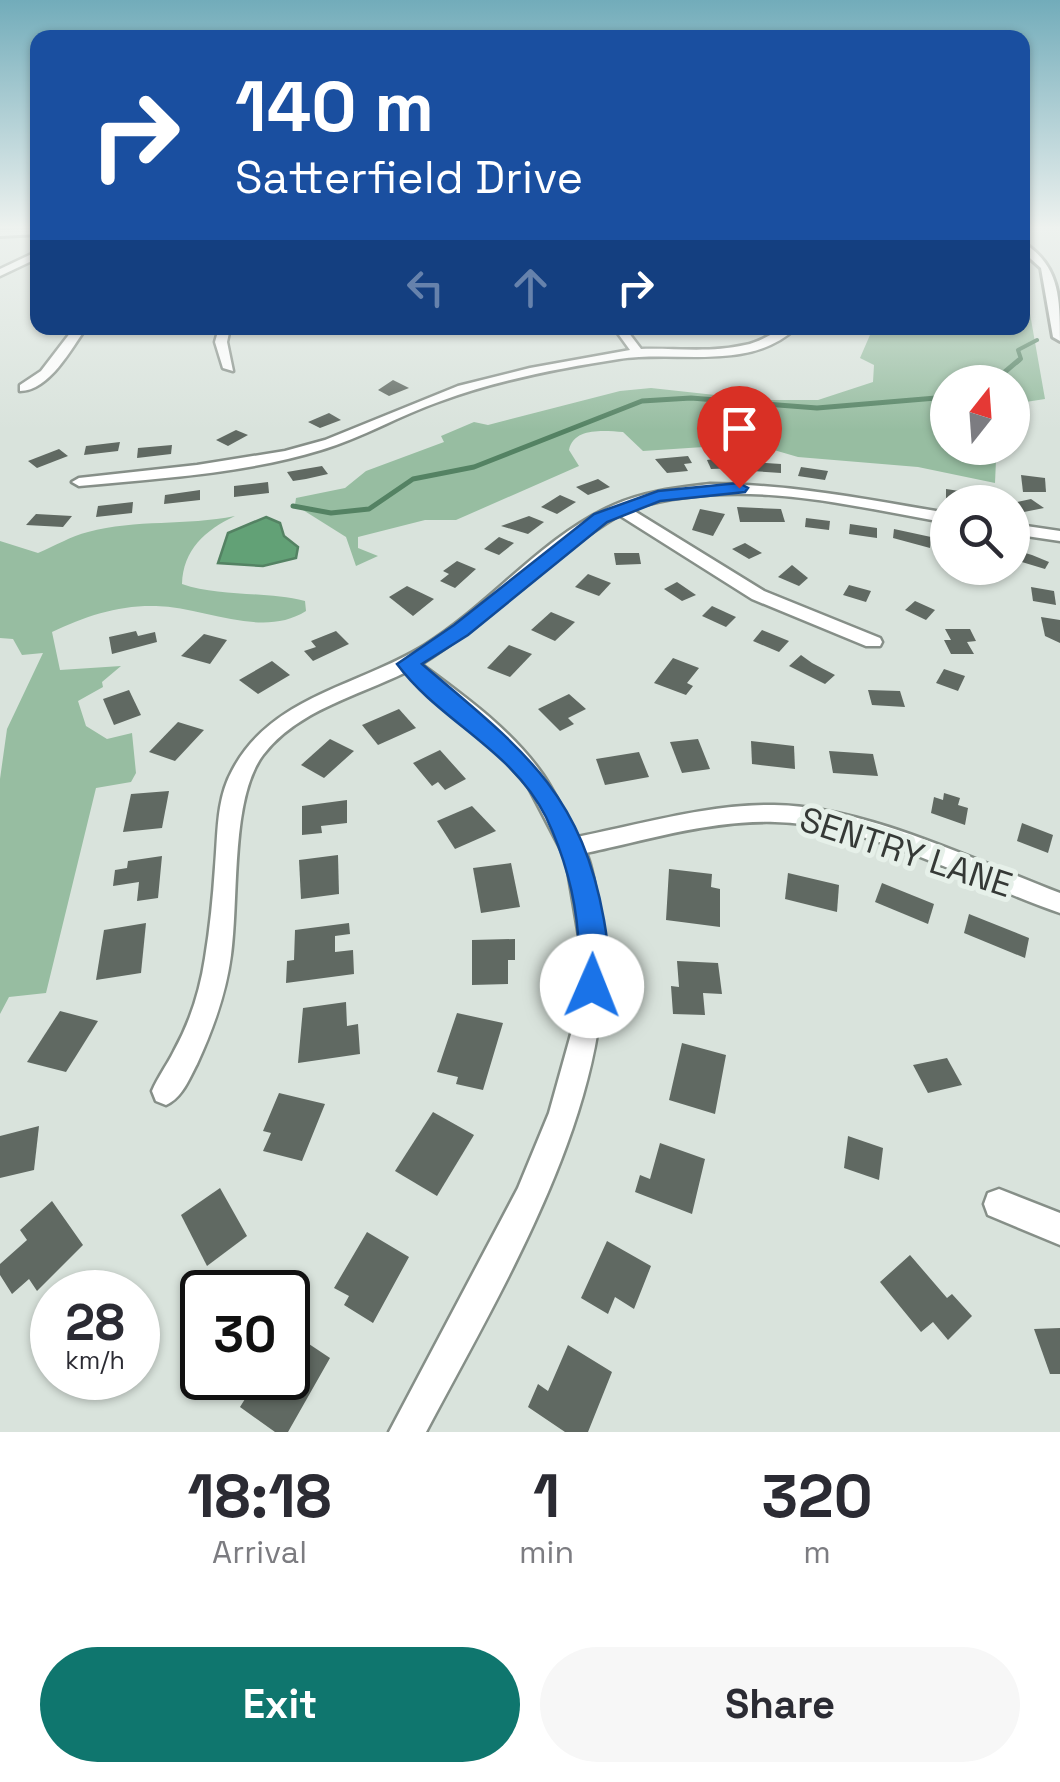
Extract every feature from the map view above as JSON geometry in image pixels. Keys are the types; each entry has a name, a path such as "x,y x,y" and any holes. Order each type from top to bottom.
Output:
{"street":[{"path":"1052,296 1060,338"},
{"path":"25,388 45,374 75,335"},
{"path":"222,335 229,368"},
{"path":"625,335 638,352"},
{"path":"79,482 273,457 332,442 446,394 638,352 744,348 780,335"},
{"path":"166,1091 197,1039 216,988 233,796 242,770 269,736 305,709 408,664 461,630 580,530 620,509 671,494 739,488 930,515"},
{"path":"620,509 758,596 873,642"},
{"path":"1030,531 1060,536"},
{"path":"407,1432 531,1192 560,1127 579,1066 590,1008 593,937 572,847 556,812 518,759 408,664"},
{"name":"SENTRY LANE","path":"572,847 737,815 795,814 862,832 1060,903"},
{"path":"1000,1204 1060,1229"}],"shaded area":[{"path":"1030,314 1045,399 1030,401 1030,365 930,365 930,465 996,465 995,483 918,467 798,457 767,448 734,445 643,451 623,432 599,431 583,434 572,443 569,450 579,466 456,520 425,520 358,537 358,548 378,556 356,566 346,537 295,505 296,498 345,488 366,471 444,442 441,436 474,422 488,425 620,391 651,388 761,400 818,400 873,382 874,365 860,358 870,335 1030,335"},
{"path":"235,516 198,542 186,561 182,584 305,601 306,611 289,619 252,622 175,608 128,607 52,632 60,670 121,666 102,682 103,687 78,701 86,726 107,739 132,733 136,773 131,782 96,788 46,993 9,997 0,1014 0,779 7,729 43,653 22,655 13,639 0,638 0,541 38,553 75,536 106,528"},
{"path":"266,517 280,523 284,536 298,547 296,558 263,566 218,563 228,533"}],"building":[{"path":"393,380 409,388 389,396 378,390"},
{"path":"329,413 341,420 320,428 308,422"},
{"path":"236,430 248,435 228,446 216,440"},
{"path":"120,442 118,451 84,455 86,446"},
{"path":"172,445 171,454 137,458 138,448"},
{"path":"59,449 68,456 37,468 28,461"},
{"path":"688,456 692,463 684,464 688,471 667,473 655,459"},
{"path":"732,456 737,468 711,469 707,460"},
{"path":"753,462 781,464 781,473 752,471"},
{"path":"322,466 328,474 306,479 293,481 287,472"},
{"path":"801,467 828,471 825,480 798,476"},
{"path":"1021,475 1045,478 1046,492 1030,492 1030,485 1022,485"},
{"path":"598,479 610,487 588,495 576,487"},
{"path":"268,482 269,493 234,497 234,486"},
{"path":"200,490 200,500 164,504 165,495"},
{"path":"560,495 576,502 557,514 541,507"},
{"path":"1031,499 1044,508 1030,511"},
{"path":"133,502 132,513 96,517 98,506"},
{"path":"737,507 781,509 785,522 740,522"},
{"path":"700,509 725,514 713,536 692,530"},
{"path":"36,514 72,516 63,527 26,525"},
{"path":"529,516 544,522 528,534 501,526"},
{"path":"806,518 830,521 829,530 805,527"},
{"path":"850,524 877,528 877,538 849,534"},
{"path":"894,529 930,537 930,548 893,538"},
{"path":"499,537 514,543 499,555 484,549"},
{"path":"745,543 762,553 749,559 732,549"},
{"path":"614,553 639,553 641,564 616,565"},
{"path":"1030,554 1049,562 1045,569 1030,564"},
{"path":"457,561 476,569 455,588 440,581 449,574 443,571"},
{"path":"792,565 808,578 799,586 778,577"},
{"path":"588,574 611,583 599,596 575,587"},
{"path":"677,582 696,595 682,601 664,589"},
{"path":"849,585 871,591 866,602 843,595"},
{"path":"407,586 434,599 413,616 389,597"},
{"path":"1031,587 1054,591 1056,605 1033,601"},
{"path":"915,601 935,610 926,620 905,610"},
{"path":"712,606 736,617 726,627 702,616"},
{"path":"551,612 575,622 555,641 531,630"},
{"path":"1041,617 1060,620 1060,643 1045,636"},
{"path":"945,629 970,629 976,641 967,642 974,654 951,654 944,640 951,640"},
{"path":"762,630 789,641 779,652 753,641"},
{"path":"136,631 138,636 155,632 157,642 112,654 109,637"},
{"path":"336,631 349,644 313,661 304,651 316,647 311,641"},
{"path":"204,634 227,640 210,664 181,656"},
{"path":"509,645 532,654 510,677 487,668"},
{"path":"801,655 835,675 825,684 789,666"},
{"path":"673,658 699,668 687,683 693,686 686,695 654,683"},
{"path":"272,661 290,675 258,694 239,680"},
{"path":"944,669 965,676 958,691 936,683"},
{"path":"129,690 141,715 114,725 103,699"},
{"path":"868,690 900,691 905,707 872,705"},
{"path":"569,694 586,709 568,718 574,724 560,731 538,709"},
{"path":"399,709 416,728 378,745 362,725"},
{"path":"178,722 204,730 175,761 149,752"},
{"path":"330,739 354,751 324,778 301,765"},
{"path":"698,739 710,769 682,773 670,742"},
{"path":"751,741 794,746 795,769 752,764"},
{"path":"440,750 466,779 445,790 438,782 432,786 413,763"},
{"path":"829,751 873,754 878,776 833,773"},
{"path":"639,752 649,777 605,785 596,759"},
{"path":"169,791 162,828 123,832 131,794"},
{"path":"944,793 960,798 958,805 968,808 965,825 931,813 934,797 943,800"},
{"path":"347,800 347,823 321,826 322,833 302,835 302,806"},
{"path":"472,806 496,831 455,849 437,821"},
{"path":"1022,823 1053,835 1048,853 1017,841"},
{"path":"338,855 339,894 301,899 299,860"},
{"path":"162,856 158,898 137,901 139,882 113,886 115,870 127,868 128,861"},
{"path":"511,863 520,907 481,913 473,868"},
{"path":"669,869 712,874 711,887 720,889 720,927 666,920"},
{"path":"788,873 839,885 837,912 785,899"},
{"path":"882,883 934,904 928,924 875,902"},
{"path":"969,914 1029,938 1025,958 964,933"},
{"path":"146,923 141,973 96,980 104,930"},
{"path":"349,923 350,934 335,936 335,952 353,950 354,974 286,983 287,961 294,960 295,930"},
{"path":"515,939 515,960 508,960 508,984 472,985 472,940"},
{"path":"677,961 718,963 722,994 703,993 705,1015 673,1014 671,986 679,987"},
{"path":"346,1002 347,1026 358,1024 360,1054 298,1063 303,1008"},
{"path":"60,1011 98,1021 66,1072 27,1062"},
{"path":"457,1013 503,1023 483,1090 456,1084 458,1077 437,1072"},
{"path":"682,1043 726,1055 715,1114 669,1100"},
{"path":"947,1058 962,1085 928,1093 913,1065"},
{"path":"279,1093 325,1104 302,1161 263,1151 271,1133 263,1131"},
{"path":"433,1112 474,1135 437,1196 395,1171"},
{"path":"39,1126 34,1170 0,1178 0,1136"},
{"path":"848,1136 883,1148 879,1180 844,1168"},
{"path":"660,1143 705,1159 692,1214 635,1192 640,1175 650,1179"},
{"path":"220,1188 247,1236 207,1266 181,1215"},
{"path":"52,1201 83,1245 58,1270 30,1270 30,1280 12,1294 0,1275 0,1264 27,1240 20,1230"},
{"path":"367,1232 409,1257 373,1323 344,1305 349,1296 334,1288"},
{"path":"607,1241 651,1266 634,1309 615,1297 608,1314 581,1298"},
{"path":"910,1255 947,1298 952,1294 972,1316 948,1340 933,1322 921,1332 880,1282"},
{"path":"1060,1328 1060,1374 1050,1374 1034,1329"},
{"path":"310,1345 330,1358 310,1393"},
{"path":"568,1345 612,1372 588,1432 565,1432 528,1407 538,1384 548,1391"},
{"path":"244,1400 306,1400 288,1432 275,1432 240,1407"}],"waterway":[{"path":"1016,363 1021,359 1018,350 1037,340"},
{"path":"1013,365 1019,360"},
{"path":"293,506 331,513 369,509 413,479 474,467 642,401 691,398 817,408 930,399"}],"route":[{"path":"592,986 593,937 584,886 556,812 518,759 408,664 461,630 580,530 600,518 658,496 739,488"}]}
